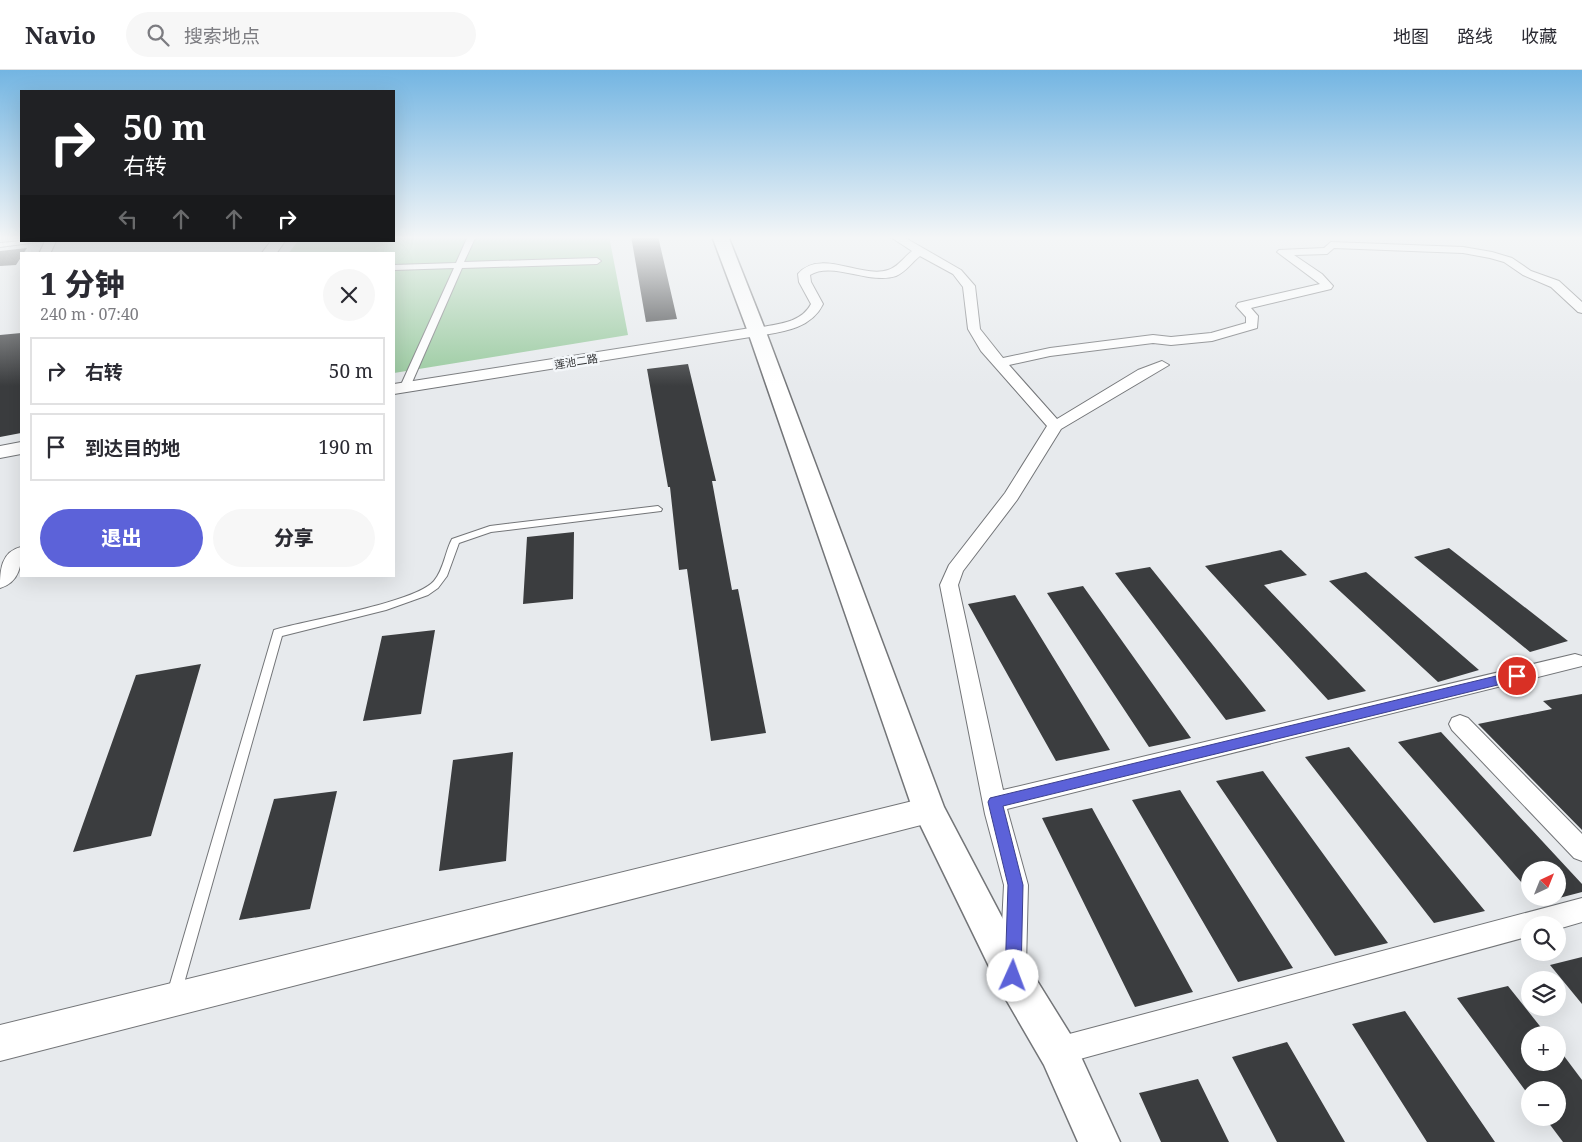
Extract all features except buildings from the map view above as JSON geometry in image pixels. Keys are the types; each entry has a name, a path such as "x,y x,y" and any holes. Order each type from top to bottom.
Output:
{"main road":[{"path":"739,286 929,810 1013,976 1058,1051 1099,1142"}],"street":[{"path":"400,388 450,286"},
{"path":"757,332 796,324 815,309 816,304 807,286"},
{"path":"969,286 974,329 1000,364 1055,426"},
{"path":"1000,364 1059,351 1153,339 1171,341 1212,337 1252,324 1252,316 1242,306 1327,286"},
{"path":"1557,286 1582,309"},
{"name":"莲池二路","path":"400,388 757,332"},
{"path":"1013,976 1016,885 995,802 949,586 955,569 1011,496 1055,426 1144,373 1162,365"},
{"path":"0,452 20,448"},
{"path":"0,580 20,555"},
{"path":"995,802 1575,661"},
{"path":"1460,724 1582,850"},
{"path":"0,1043 929,810"},
{"path":"1058,1051 1582,910"}],"lane":[{"path":"173,999 278,633 411,599 435,587 444,573 455,541 490,529 658,509"}],"green space":[{"path":"395,286 619,286 628,335 395,373"}],"route":[{"path":"1013,976 1016,885 995,802 1517,676"}]}
